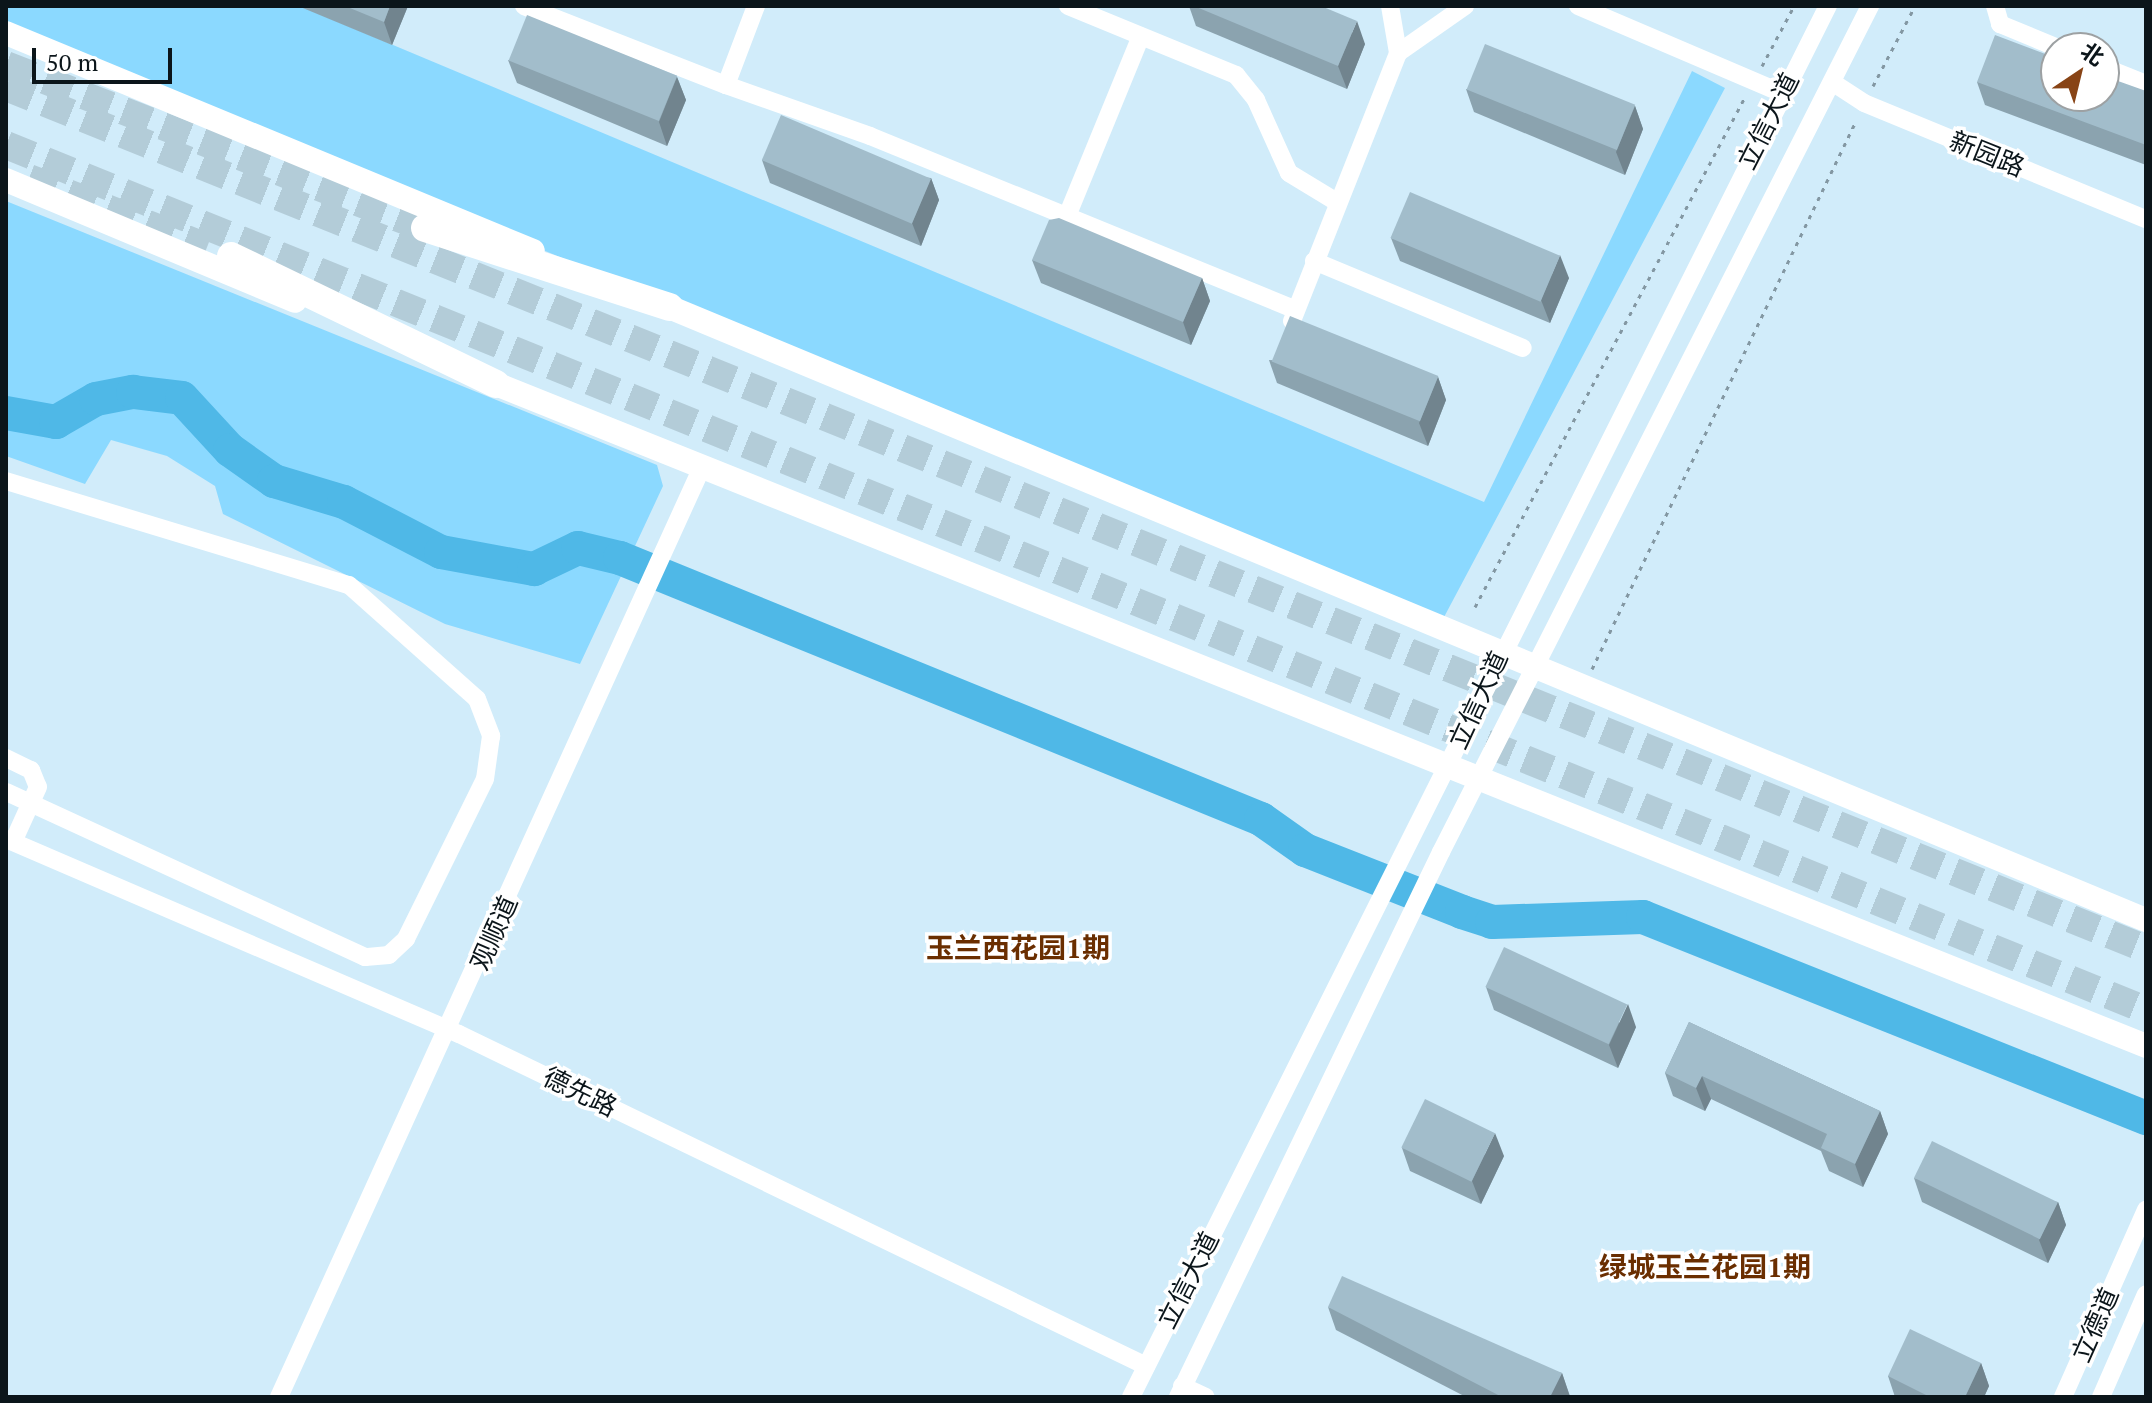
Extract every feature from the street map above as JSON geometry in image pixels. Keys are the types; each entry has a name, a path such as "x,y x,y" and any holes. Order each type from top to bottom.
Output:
{"highway":[{"path":"425,228 670,307"},
{"path":"231,256 496,384"}],"main road":[{"path":"6,33 1536,664 1581,691 2146,920"},
{"path":"6,180 496,384 1449,763 2146,1046"}],"street":[{"path":"524,6 1064,223 1296,310"},
{"path":"726,85 756,6"},
{"path":"1068,6 1236,75 1256,100 1289,173 1335,201"},
{"path":"1390,6 1398,53"},
{"path":"1286,338 1335,201 1398,53 1465,6"},
{"path":"1578,6 1783,90"},
{"path":"1593,6 1755,79"},
{"name":"立信大道","path":"1131,1397 1371,925 1500,651 1828,6"},
{"name":"立信大道","path":"1181,1394 1441,852 1870,6"},
{"path":"1995,6 2000,24 2040,41"},
{"path":"1064,223 1141,36"},
{"path":"2120,73 2146,84"},
{"name":"新园路","path":"1834,78 1866,100 2146,219"},
{"name":"新园路","path":"1866,100 2146,211"},
{"path":"1314,261 1523,348"},
{"name":"观顺道","path":"290,1397 707,468"},
{"path":"6,481 349,585 477,699 491,736 485,779 406,939 389,955 365,957 6,792"},
{"path":"6,758 31,770 38,787 8,843"},
{"name":"德先路","path":"8,843 453,1037 1144,1370"},
{"name":"观顺道","path":"279,1397 453,1037"},
{"name":"立德道","path":"2063,1397 2146,1210"},
{"name":"立德道","path":"2101,1397 2146,1294"},
{"path":"1181,1394 1206,1397"}],"path":[{"name":"立信大道","path":"1475,607 1794,6"},
{"path":"1588,676 1866,100 1915,6"}],"shaded area":[{"path":"6,6 300,6 1484,502 1692,71 1725,88 1443,619 6,30"},
{"path":"6,201 657,465 663,486 580,664 445,624 223,514 215,486 167,456 111,440 85,484 6,456"}],"building":[{"path":"345,6 390,6 384,22"},
{"path":"1194,6 1321,6 1357,21 1338,66"},
{"path":"527,15 677,76 659,121 509,60"},
{"path":"1995,35 2040,52 2040,105 1977,82"},
{"path":"1485,44 1635,105 1617,150 1467,89"},
{"path":"2120,82 2146,91 2146,145 2057,112 2120,112"},
{"path":"781,115 931,179 912,224 762,160"},
{"path":"1410,192 1560,256 1541,302 1390,238"},
{"path":"1059,218 1202,278 1183,322 1032,260 1049,220"},
{"path":"1290,316 1438,376 1420,421 1272,361"},
{"path":"1504,947 1627,1004 1609,1044 1485,987"},
{"path":"1689,1022 1880,1111 1855,1164 1821,1148 1827,1134 1702,1076 1696,1088 1665,1073"},
{"path":"1425,1099 1495,1133 1471,1182 1401,1148"},
{"path":"1932,1141 2058,1202 2040,1239 1914,1178"},
{"path":"1342,1276 1562,1373 1550,1397 1502,1397 1328,1307"},
{"path":"1910,1329 1981,1363 1965,1397 1930,1397 1888,1376"}],"waterway":[{"path":"6,413 56,422 96,399 133,392 182,398 230,450 274,481 344,502 441,552 534,569 578,548 620,558 1261,819 1305,850 1462,912 1492,922 1643,917 2146,1118"}],"tunnel":[{"path":"6,65 425,228"},
{"path":"6,87 2146,949"},
{"path":"6,145 2146,1010"},
{"path":"29,178 207,247"}],"district":[{"name":"玉兰西花园1期","path":"1018,948"},
{"name":"绿城玉兰花园1期","path":"1705,1267"}]}
